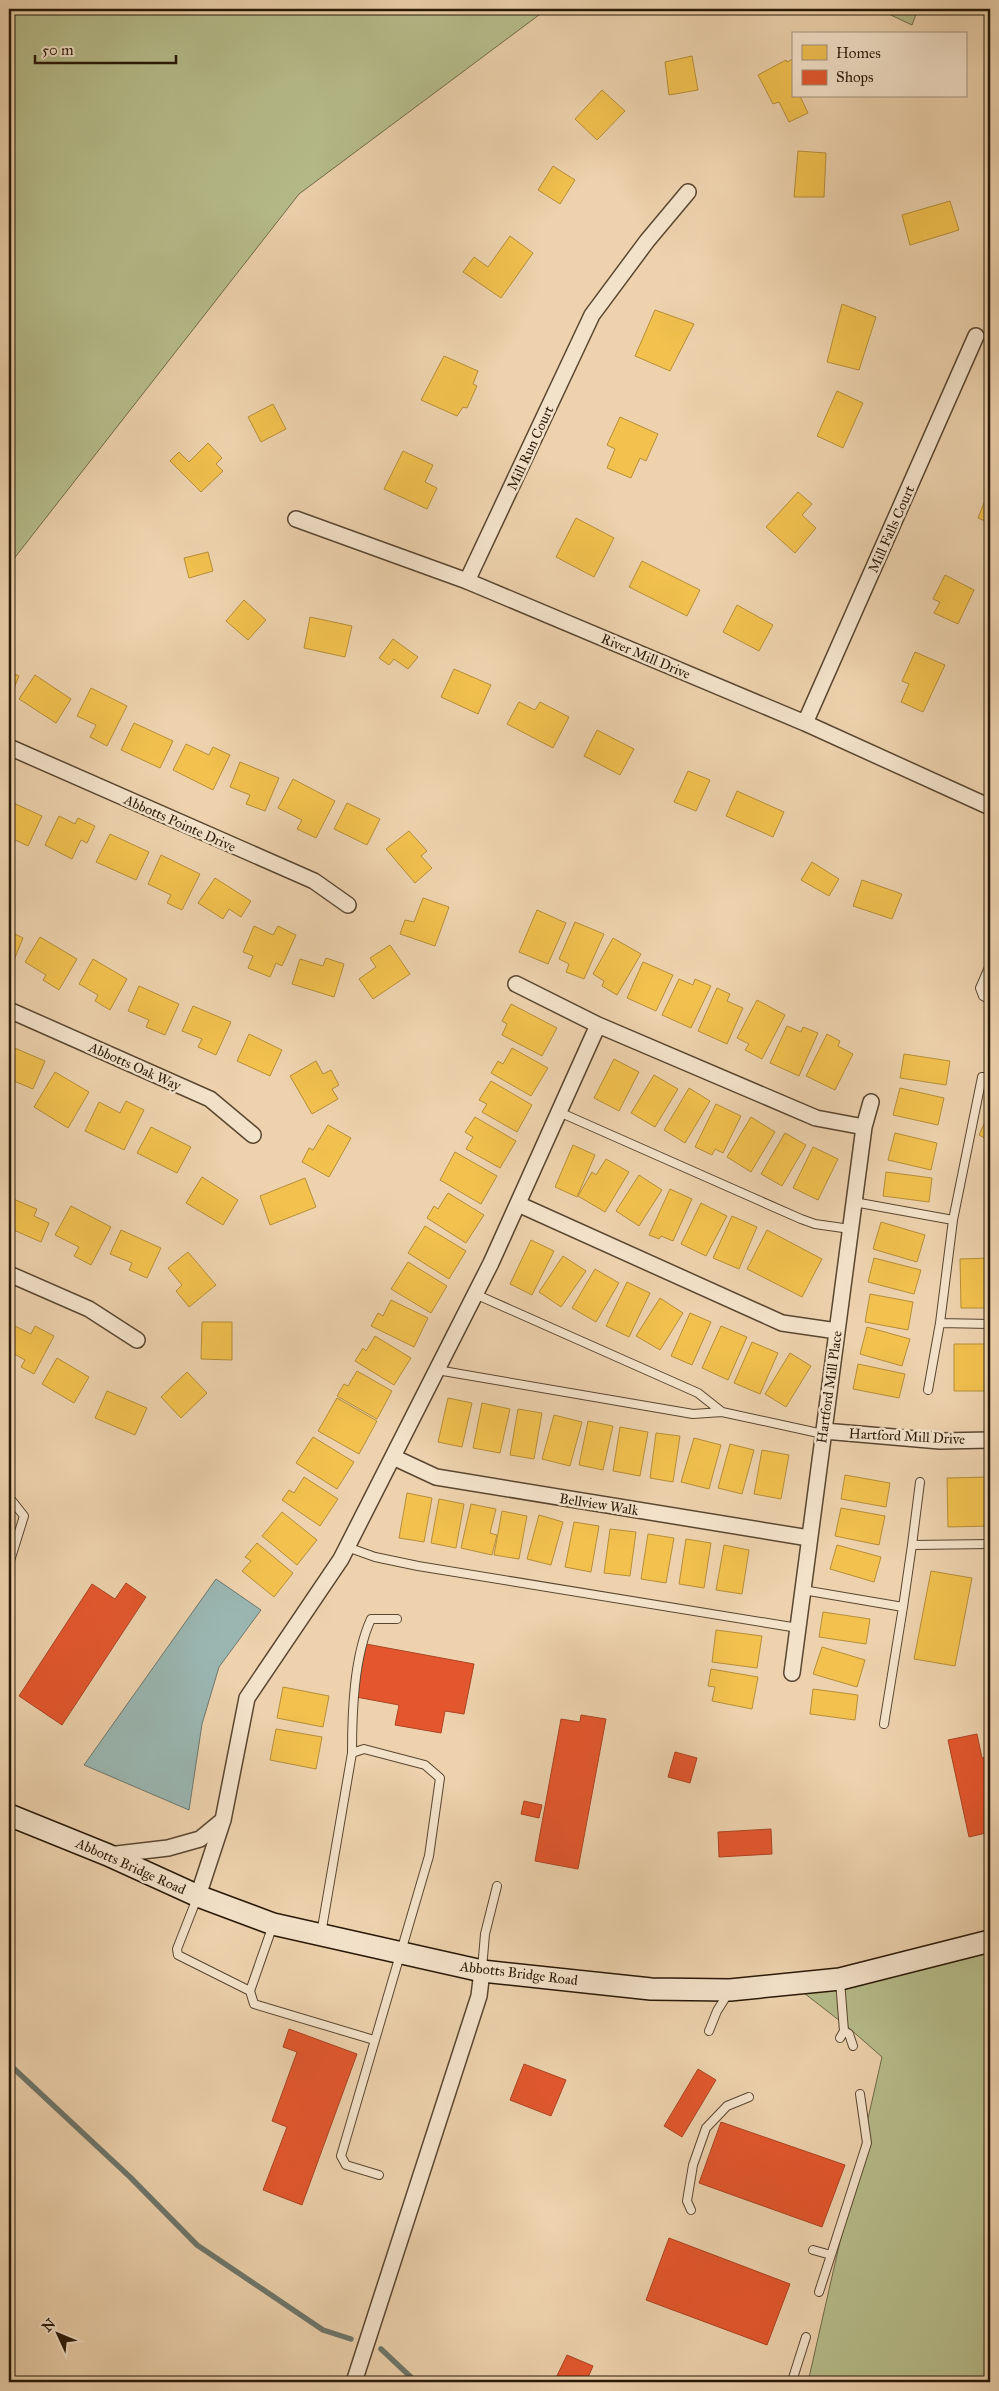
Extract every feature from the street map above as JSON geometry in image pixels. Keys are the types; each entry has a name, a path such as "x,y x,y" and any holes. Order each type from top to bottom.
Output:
{"main road":[{"name":"Abbotts Bridge Road","path":"9,1815 108,1855 198,1896 273,1924 482,1972 651,1989 730,1990 840,1979 990,1942"}],"street":[{"name":"Mill Run Court","path":"467,581 592,315 647,241 688,192"},
{"name":"Mill Falls Court","path":"805,722 976,336"},
{"name":"River Mill Drive","path":"296,520 467,581 805,722 990,807"},
{"name":"Abbotts Pointe Drive","path":"9,747 314,881 348,905"},
{"path":"516,984 598,1024 816,1118 864,1127"},
{"name":"Abbotts Oak Way","path":"9,1010 210,1099 253,1135"},
{"path":"198,1896 223,1820 247,1698 347,1546 475,1294 518,1204 598,1024"},
{"name":"Hartford Mill Place","path":"792,1673 864,1127 871,1102"},
{"path":"518,1204 782,1323 837,1331"},
{"path":"9,1274 89,1309 137,1340"},
{"name":"Hartford Mill Drive","path":"824,1432 940,1441 990,1440"},
{"name":"Bellview Walk","path":"393,1457 436,1478 809,1538"},
{"path":"108,1855 168,1848 200,1839 223,1820"},
{"path":"354,2382 479,1996 482,1972"}],"lane":[{"path":"990,965 980,988 984,996 990,1000"},
{"path":"928,1390 940,1323 953,1220 982,1078 990,1077"},
{"path":"559,1112 801,1219 815,1224 850,1229"},
{"path":"854,1202 953,1220"},
{"path":"475,1294 698,1393 722,1412"},
{"path":"940,1323 990,1324"},
{"path":"438,1370 694,1414 722,1412 824,1432"},
{"path":"884,1724 903,1607 920,1482"},
{"path":"9,1497 24,1516 9,1564"},
{"path":"912,1545 990,1544"},
{"path":"347,1546 375,1557 418,1566 798,1628"},
{"path":"803,1590 903,1607"},
{"path":"320,1936 352,1753 352,1716 364,1635 372,1619 397,1619"},
{"path":"352,1753 364,1749 425,1765 440,1778 429,1856 402,1954 374,2040 341,2156 346,2166 379,2175"},
{"path":"482,1972 485,1934 497,1886"},
{"path":"198,1896 177,1949 178,1955 250,1992"},
{"path":"273,1924 250,1992 254,2004 374,2040"},
{"path":"840,1979 844,2031 840,2038"},
{"path":"709,2031 717,2011 730,1990"},
{"path":"844,2031 849,2034 853,2046"},
{"path":"820,2292 867,2143 860,2094"},
{"path":"692,2210 687,2201 693,2165 706,2128 727,2106 750,2097"},
{"path":"813,2250 831,2255"},
{"path":"789,2382 793,2378 806,2338"}],"green space":[{"path":"9,9 547,9 299,194 9,565"},
{"path":"878,9 918,9 912,25"},
{"path":"990,1953 990,2382 808,2382 882,2057 849,2028 786,1979 904,1969"}],"water":[{"path":"216,1579 261,1610 219,1667 202,1724 189,1810 84,1765"}],"building: Homes":[{"path":"692,56 698,90 669,95 665,62"},
{"path":"786,60 787,62 792,60 792,98 801,98 808,113 789,122 779,102 773,104 758,75"},
{"path":"602,90 625,111 597,140 575,119"},
{"path":"798,151 826,153 824,197 794,197"},
{"path":"553,166 575,180 560,204 538,190"},
{"path":"950,201 959,230 910,245 902,215"},
{"path":"510,236 533,253 501,298 463,272 474,257 488,267"},
{"path":"842,304 876,317 859,370 827,362"},
{"path":"655,310 694,324 670,371 635,356"},
{"path":"444,356 478,371 473,384 477,386 467,408 463,407 457,416 421,400"},
{"path":"837,391 863,403 843,448 817,436"},
{"path":"273,404 286,429 261,442 248,417"},
{"path":"620,417 658,434 646,461 640,458 631,478 607,468 615,449 607,445"},
{"path":"208,443 222,458 216,464 223,471 201,492 170,461 179,452 189,462"},
{"path":"403,451 433,465 425,482 437,488 427,509 384,489"},
{"path":"798,492 812,504 802,515 816,528 795,553 766,527"},
{"path":"984,503 990,505 990,523 978,518"},
{"path":"576,518 614,538 594,577 556,557"},
{"path":"208,552 213,571 189,578 184,558"},
{"path":"642,561 700,590 687,616 629,587"},
{"path":"945,575 974,590 958,624 934,613 940,602 933,599"},
{"path":"244,600 266,620 248,640 226,621"},
{"path":"737,605 773,625 759,651 723,632"},
{"path":"310,617 352,626 345,657 304,648"},
{"path":"393,639 418,657 408,669 394,659 389,665 379,658"},
{"path":"915,652 945,665 923,712 901,702 909,684 902,681"},
{"path":"454,669 491,685 478,714 441,697"},
{"path":"9,671 19,676 9,700"},
{"path":"35,675 71,699 56,723 19,699"},
{"path":"91,688 127,706 107,746 90,737 96,725 77,716"},
{"path":"519,702 535,710 540,702 569,717 553,748 507,724"},
{"path":"134,723 173,741 160,768 121,750"},
{"path":"597,730 634,749 620,775 584,756"},
{"path":"186,744 209,755 213,747 230,755 213,790 173,770"},
{"path":"240,762 279,778 265,811 246,804 250,795 230,787"},
{"path":"688,771 710,780 696,811 674,802"},
{"path":"293,779 335,801 316,838 297,829 302,820 278,808"},
{"path":"737,791 784,812 773,837 726,816"},
{"path":"9,801 42,816 28,846 9,837"},
{"path":"347,803 380,819 367,845 334,829"},
{"path":"59,816 75,824 78,818 95,826 87,843 81,840 72,859 45,845"},
{"path":"409,831 427,851 421,856 432,868 415,883 386,849"},
{"path":"110,834 149,852 136,880 96,862"},
{"path":"161,855 200,874 182,910 167,903 171,895 148,884"},
{"path":"812,862 839,879 829,896 801,880"},
{"path":"215,878 251,901 241,917 229,909 223,919 198,903"},
{"path":"862,880 902,894 892,919 853,906"},
{"path":"423,898 449,907 435,946 400,934 405,920 414,922"},
{"path":"537,910 566,923 548,964 519,952"},
{"path":"575,922 604,934 584,979 566,972 569,964 559,959"},
{"path":"254,926 273,935 278,926 296,935 282,966 276,963 270,977 248,968 253,956 243,952"},
{"path":"9,931 23,938 12,965 9,963"},
{"path":"40,937 77,959 59,990 43,980 46,975 25,962"},
{"path":"613,938 641,954 617,995 602,986 604,981 593,974"},
{"path":"390,945 410,974 373,999 359,979 376,967 370,958"},
{"path":"326,958 344,964 334,997 292,984 300,959 323,966"},
{"path":"93,959 127,979 110,1010 95,1001 98,995 79,984"},
{"path":"643,962 673,975 656,1011 627,998"},
{"path":"679,979 693,985 695,979 711,986 691,1028 662,1015"},
{"path":"139,986 179,1004 165,1035 146,1027 149,1020 128,1011"},
{"path":"717,988 730,994 727,1001 743,1008 727,1044 698,1031"},
{"path":"757,1000 785,1015 762,1059 745,1050 749,1044 737,1038"},
{"path":"511,1004 557,1028 542,1056 502,1035 507,1024 502,1021"},
{"path":"193,1006 231,1022 216,1055 198,1047 202,1039 182,1031"},
{"path":"787,1026 801,1032 803,1027 818,1033 799,1076 770,1063"},
{"path":"249,1034 282,1050 270,1076 237,1061"},
{"path":"827,1034 840,1041 838,1046 853,1054 835,1090 806,1076"},
{"path":"10,1046 45,1061 33,1089 9,1079"},
{"path":"512,1048 548,1068 531,1096 491,1073 498,1061 503,1064"},
{"path":"904,1054 950,1061 946,1085 900,1078"},
{"path":"614,1059 639,1072 619,1111 594,1098"},
{"path":"316,1061 323,1074 331,1070 339,1085 332,1089 338,1099 312,1114 290,1076"},
{"path":"55,1072 89,1092 68,1128 34,1107"},
{"path":"654,1075 678,1089 655,1127 631,1113"},
{"path":"491,1081 532,1105 517,1132 482,1112 487,1104 479,1100"},
{"path":"689,1088 710,1101 685,1143 664,1130"},
{"path":"900,1088 944,1098 938,1125 893,1115"},
{"path":"126,1101 144,1110 124,1150 85,1131 99,1102 120,1113"},
{"path":"716,1104 741,1116 723,1153 715,1149 712,1155 695,1147"},
{"path":"990,1111 990,1141 979,1135"},
{"path":"475,1117 516,1141 500,1168 466,1149 473,1137 465,1132"},
{"path":"751,1117 775,1132 751,1172 727,1157"},
{"path":"328,1125 351,1138 329,1177 302,1162 309,1148 313,1150"},
{"path":"151,1127 191,1147 177,1173 137,1153"},
{"path":"785,1133 806,1145 782,1186 761,1174"},
{"path":"895,1133 937,1143 931,1170 888,1160"},
{"path":"573,1145 595,1155 577,1197 555,1187"},
{"path":"813,1147 838,1159 818,1200 793,1188"},
{"path":"455,1152 497,1176 481,1204 440,1180"},
{"path":"606,1159 629,1172 605,1212 578,1196 592,1172 596,1175"},
{"path":"886,1172 932,1178 929,1202 883,1196"},
{"path":"639,1175 662,1190 639,1226 616,1211"},
{"path":"202,1177 238,1200 223,1225 186,1203"},
{"path":"305,1178 316,1207 270,1225 260,1196"},
{"path":"670,1189 692,1199 673,1241 661,1236 659,1239 649,1235"},
{"path":"448,1193 484,1215 466,1243 427,1218 434,1206 438,1209"},
{"path":"11,1198 37,1209 34,1216 49,1223 41,1242 9,1228 9,1204"},
{"path":"701,1203 727,1216 706,1256 681,1244"},
{"path":"71,1206 111,1227 91,1265 74,1256 79,1247 55,1235"},
{"path":"732,1216 757,1227 739,1269 713,1258"},
{"path":"881,1222 925,1235 917,1262 873,1249"},
{"path":"425,1226 466,1251 449,1279 408,1253"},
{"path":"121,1230 161,1248 147,1278 129,1270 132,1263 110,1254"},
{"path":"767,1230 822,1259 802,1297 747,1269"},
{"path":"531,1240 554,1251 532,1295 510,1284"},
{"path":"188,1252 216,1285 189,1307 176,1291 182,1285 168,1268"},
{"path":"563,1256 586,1271 561,1307 539,1292"},
{"path":"874,1258 921,1270 914,1294 868,1282"},
{"path":"990,1258 990,1308 961,1308 960,1259"},
{"path":"408,1262 447,1286 431,1313 391,1289"},
{"path":"595,1269 619,1283 596,1322 572,1308"},
{"path":"627,1282 650,1293 629,1337 606,1326"},
{"path":"870,1294 913,1302 908,1330 865,1322"},
{"path":"660,1298 683,1313 660,1350 636,1336"},
{"path":"391,1300 428,1318 414,1347 371,1326 378,1313 383,1316"},
{"path":"690,1313 711,1322 692,1365 671,1356"},
{"path":"202,1322 232,1322 232,1360 201,1359"},
{"path":"11,1324 31,1334 35,1326 54,1336 34,1374 21,1367 25,1360 9,1351 9,1328"},
{"path":"721,1326 747,1337 728,1380 702,1368"},
{"path":"867,1327 910,1339 902,1366 860,1354"},
{"path":"375,1336 411,1358 394,1385 355,1361 363,1348 366,1351"},
{"path":"752,1342 778,1353 760,1394 734,1383"},
{"path":"954,1344 990,1344 990,1391 954,1391"},
{"path":"790,1353 811,1366 786,1407 765,1394"},
{"path":"57,1358 89,1377 74,1403 42,1384"},
{"path":"858,1364 905,1374 899,1398 853,1389"},
{"path":"357,1371 392,1391 377,1419 337,1396 344,1384 348,1386"},
{"path":"187,1372 207,1393 181,1418 161,1397"},
{"path":"107,1391 147,1408 135,1435 95,1418"},
{"path":"337,1398 377,1421 359,1454 318,1431"},
{"path":"448,1398 472,1403 462,1447 438,1442"},
{"path":"482,1403 510,1409 500,1453 473,1448"},
{"path":"518,1409 542,1413 534,1459 510,1455"},
{"path":"554,1415 582,1422 570,1466 542,1459"},
{"path":"588,1421 613,1426 603,1470 579,1465"},
{"path":"620,1427 648,1432 640,1476 613,1471"},
{"path":"656,1433 680,1436 673,1482 650,1478"},
{"path":"313,1437 354,1462 337,1489 296,1463"},
{"path":"694,1438 721,1445 709,1489 681,1482"},
{"path":"730,1444 754,1450 742,1494 718,1488"},
{"path":"762,1450 789,1455 781,1499 754,1494"},
{"path":"845,1475 890,1483 886,1507 841,1499"},
{"path":"304,1477 338,1499 320,1526 282,1500 289,1490 294,1493"},
{"path":"990,1477 990,1526 948,1527 947,1478"},
{"path":"407,1493 432,1498 424,1542 399,1538"},
{"path":"439,1499 464,1504 456,1548 431,1543"},
{"path":"471,1504 496,1509 490,1533 497,1535 492,1555 461,1548"},
{"path":"841,1508 885,1516 879,1545 835,1536"},
{"path":"502,1511 527,1516 519,1559 494,1555"},
{"path":"282,1512 317,1540 297,1565 262,1536"},
{"path":"539,1515 563,1522 551,1565 527,1559"},
{"path":"574,1522 599,1526 591,1572 565,1567"},
{"path":"610,1529 636,1532 630,1576 604,1573"},
{"path":"648,1534 674,1538 666,1583 641,1579"},
{"path":"686,1539 711,1543 704,1588 679,1584"},
{"path":"257,1543 293,1573 274,1597 242,1571 251,1561 245,1557"},
{"path":"724,1545 749,1550 742,1594 716,1590"},
{"path":"837,1545 881,1557 874,1582 830,1569"},
{"path":"931,1571 972,1578 955,1666 914,1659"},
{"path":"823,1612 870,1619 866,1644 819,1637"},
{"path":"716,1630 762,1636 757,1668 712,1662"},
{"path":"822,1647 865,1660 857,1687 813,1674"},
{"path":"711,1669 758,1677 752,1709 712,1701 715,1687 708,1686"},
{"path":"283,1687 329,1696 323,1727 277,1718"},
{"path":"813,1689 858,1695 855,1720 810,1714"},
{"path":"276,1729 322,1737 316,1769 270,1760"}],"building: Shops":[{"path":"126,1583 146,1597 62,1725 19,1696 92,1584 115,1599"},
{"path":"366,1644 474,1664 464,1714 445,1711 441,1733 395,1725 399,1705 356,1697"},
{"path":"581,1715 606,1719 578,1869 535,1861 561,1719 580,1722"},
{"path":"977,1734 982,1758 987,1757 990,1771 990,1832 969,1837 948,1740"},
{"path":"675,1752 697,1758 690,1783 668,1777"},
{"path":"524,1801 542,1805 539,1818 521,1814"},
{"path":"771,1829 772,1854 719,1857 718,1832"},
{"path":"289,2029 357,2054 302,2205 263,2190 287,2127 272,2121 297,2052 283,2047"},
{"path":"524,2064 566,2080 551,2116 510,2100"},
{"path":"698,2069 716,2080 682,2137 664,2126"},
{"path":"721,2122 845,2165 822,2227 699,2183"},
{"path":"669,2238 790,2284 767,2345 646,2300"},
{"path":"567,2355 593,2366 586,2382 554,2382"}],"waterway":[{"path":"9,2064 130,2177 197,2245 323,2330 351,2339"},
{"path":"381,2349 416,2382"}]}
